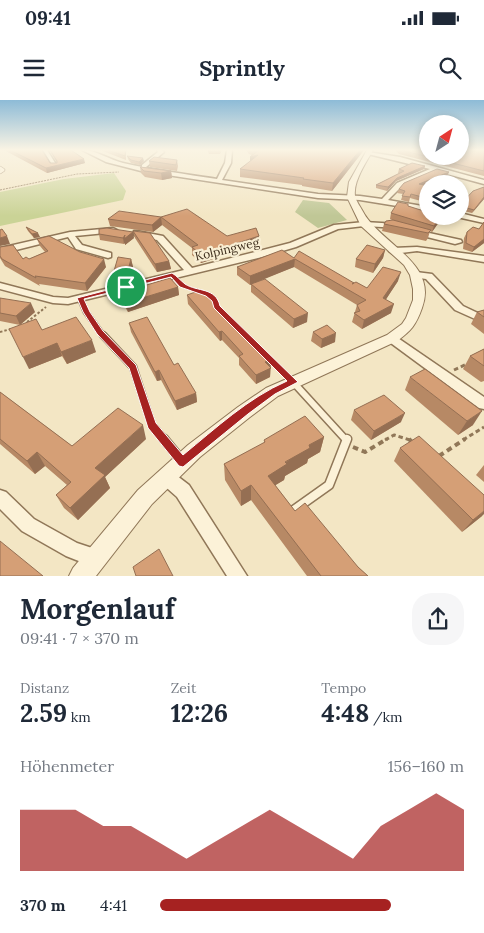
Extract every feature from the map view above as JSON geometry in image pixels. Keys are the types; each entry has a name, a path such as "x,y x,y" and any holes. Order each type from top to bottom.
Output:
{"street":[{"path":"164,172 318,196 351,197 419,207"},
{"path":"219,180 223,172"},
{"path":"0,498 28,525 72,550 87,567 145,497 183,462 244,412 272,392 392,338 408,326 419,300 416,275 408,263 364,224 351,197 353,182 358,172"},
{"path":"384,201 387,195 400,184 428,172"},
{"path":"447,172 484,182"},
{"name":"Kolpingweg","path":"0,286 53,300 68,301 190,270 259,255 292,245 338,227 364,224 391,224 458,242"},
{"path":"0,251 70,234 108,230 160,238 190,270"},
{"path":"70,234 79,247 108,255"},
{"path":"394,251 417,249 484,259"},
{"path":"416,275 430,276 459,308 484,320"},
{"path":"392,338 484,403"},
{"path":"166,478 184,491 238,576"}],"lane":[{"path":"80,298 86,312 100,332 133,367 152,425 183,462"},
{"path":"291,512 329,484 347,439 294,382"}],"path":[{"path":"0,190 77,174 117,172"},
{"path":"172,275 183,286 209,294 215,300 216,307 223,313"},
{"path":"22,324 30,321 53,300"},
{"path":"0,332 15,327"},
{"path":"268,358 294,382"},
{"path":"445,376 468,363"},
{"path":"432,461 484,426"},
{"path":"345,444 365,452 394,434 409,439 414,445"}],"green space":[{"path":"114,173 126,191 123,200 0,226 0,192 64,179"},
{"path":"303,200 329,203 347,220 318,228 295,212"}],"building":[{"path":"263,172 342,172 333,183"},
{"path":"402,172 411,172 397,178 388,187 376,185"},
{"path":"429,172 448,172 442,175 423,175"},
{"path":"419,177 419,196 411,194 410,197 402,196 405,191 399,189 404,183"},
{"path":"484,187 484,197 474,210 469,209 469,195 473,191"},
{"path":"398,202 408,204 408,206 419,209 419,221 391,213"},
{"path":"187,209 227,236 256,228 259,236 201,255 192,247 198,245 161,217"},
{"path":"119,211 161,217 152,225 108,219"},
{"path":"393,220 431,230 428,233 384,224 386,221"},
{"path":"484,222 484,239 474,247 466,243 467,232 473,227 479,229"},
{"path":"26,227 38,233 32,234"},
{"path":"107,228 133,232 124,239 125,235 123,238 99,234 99,229"},
{"path":"2,229 7,236 0,238 0,230"},
{"path":"133,231 150,233 169,261 155,264"},
{"path":"49,236 80,252 104,259 85,283 35,276 36,278 2,259 0,256 0,247 13,245 23,259 26,257 29,259 48,251 37,239"},
{"path":"367,245 385,250 375,264 356,259"},
{"path":"282,250 294,258 299,251 354,283 356,282 367,288 383,267 401,272 383,298 394,304 364,320 354,313 360,311 357,305 366,300 295,259 250,276 237,267"},
{"path":"118,257 131,259 128,270 114,271"},
{"path":"170,278 178,287 126,303 120,293"},
{"path":"265,279 308,313 294,319 251,284"},
{"path":"201,290 271,359 265,362 271,368 256,375 239,356 243,354 222,331 219,332 187,295"},
{"path":"0,298 31,303 16,316 0,313"},
{"path":"484,310 484,317 477,312"},
{"path":"76,317 92,340 61,352 57,343 23,357 9,329 36,319 42,330"},
{"path":"147,317 174,365 178,363 196,393 175,401 159,370 155,372 129,323"},
{"path":"327,325 336,333 322,339 313,332"},
{"path":"484,349 484,366 470,356"},
{"path":"425,369 482,411 467,421 410,377"},
{"path":"0,392 72,446 118,408 143,425 95,468 105,475 70,508 56,495 71,482 37,452 27,461 0,439"},
{"path":"384,395 405,413 374,431 354,410"},
{"path":"305,416 324,437 309,445 310,448 285,462 287,464 268,476 295,511 305,503 358,567 368,576 321,576 251,485 241,491 224,464 265,442 264,440"},
{"path":"419,436 484,495 484,511 473,520 400,448"},
{"path":"0,541 43,576 0,576"},
{"path":"159,549 173,576 136,576 133,567"}],"route":[{"path":"172,275 179,284 209,294 215,300 216,307 294,382 272,392 244,412 194,451 183,462 152,425 133,367 100,332 86,312 80,298 126,287 172,275"}]}
